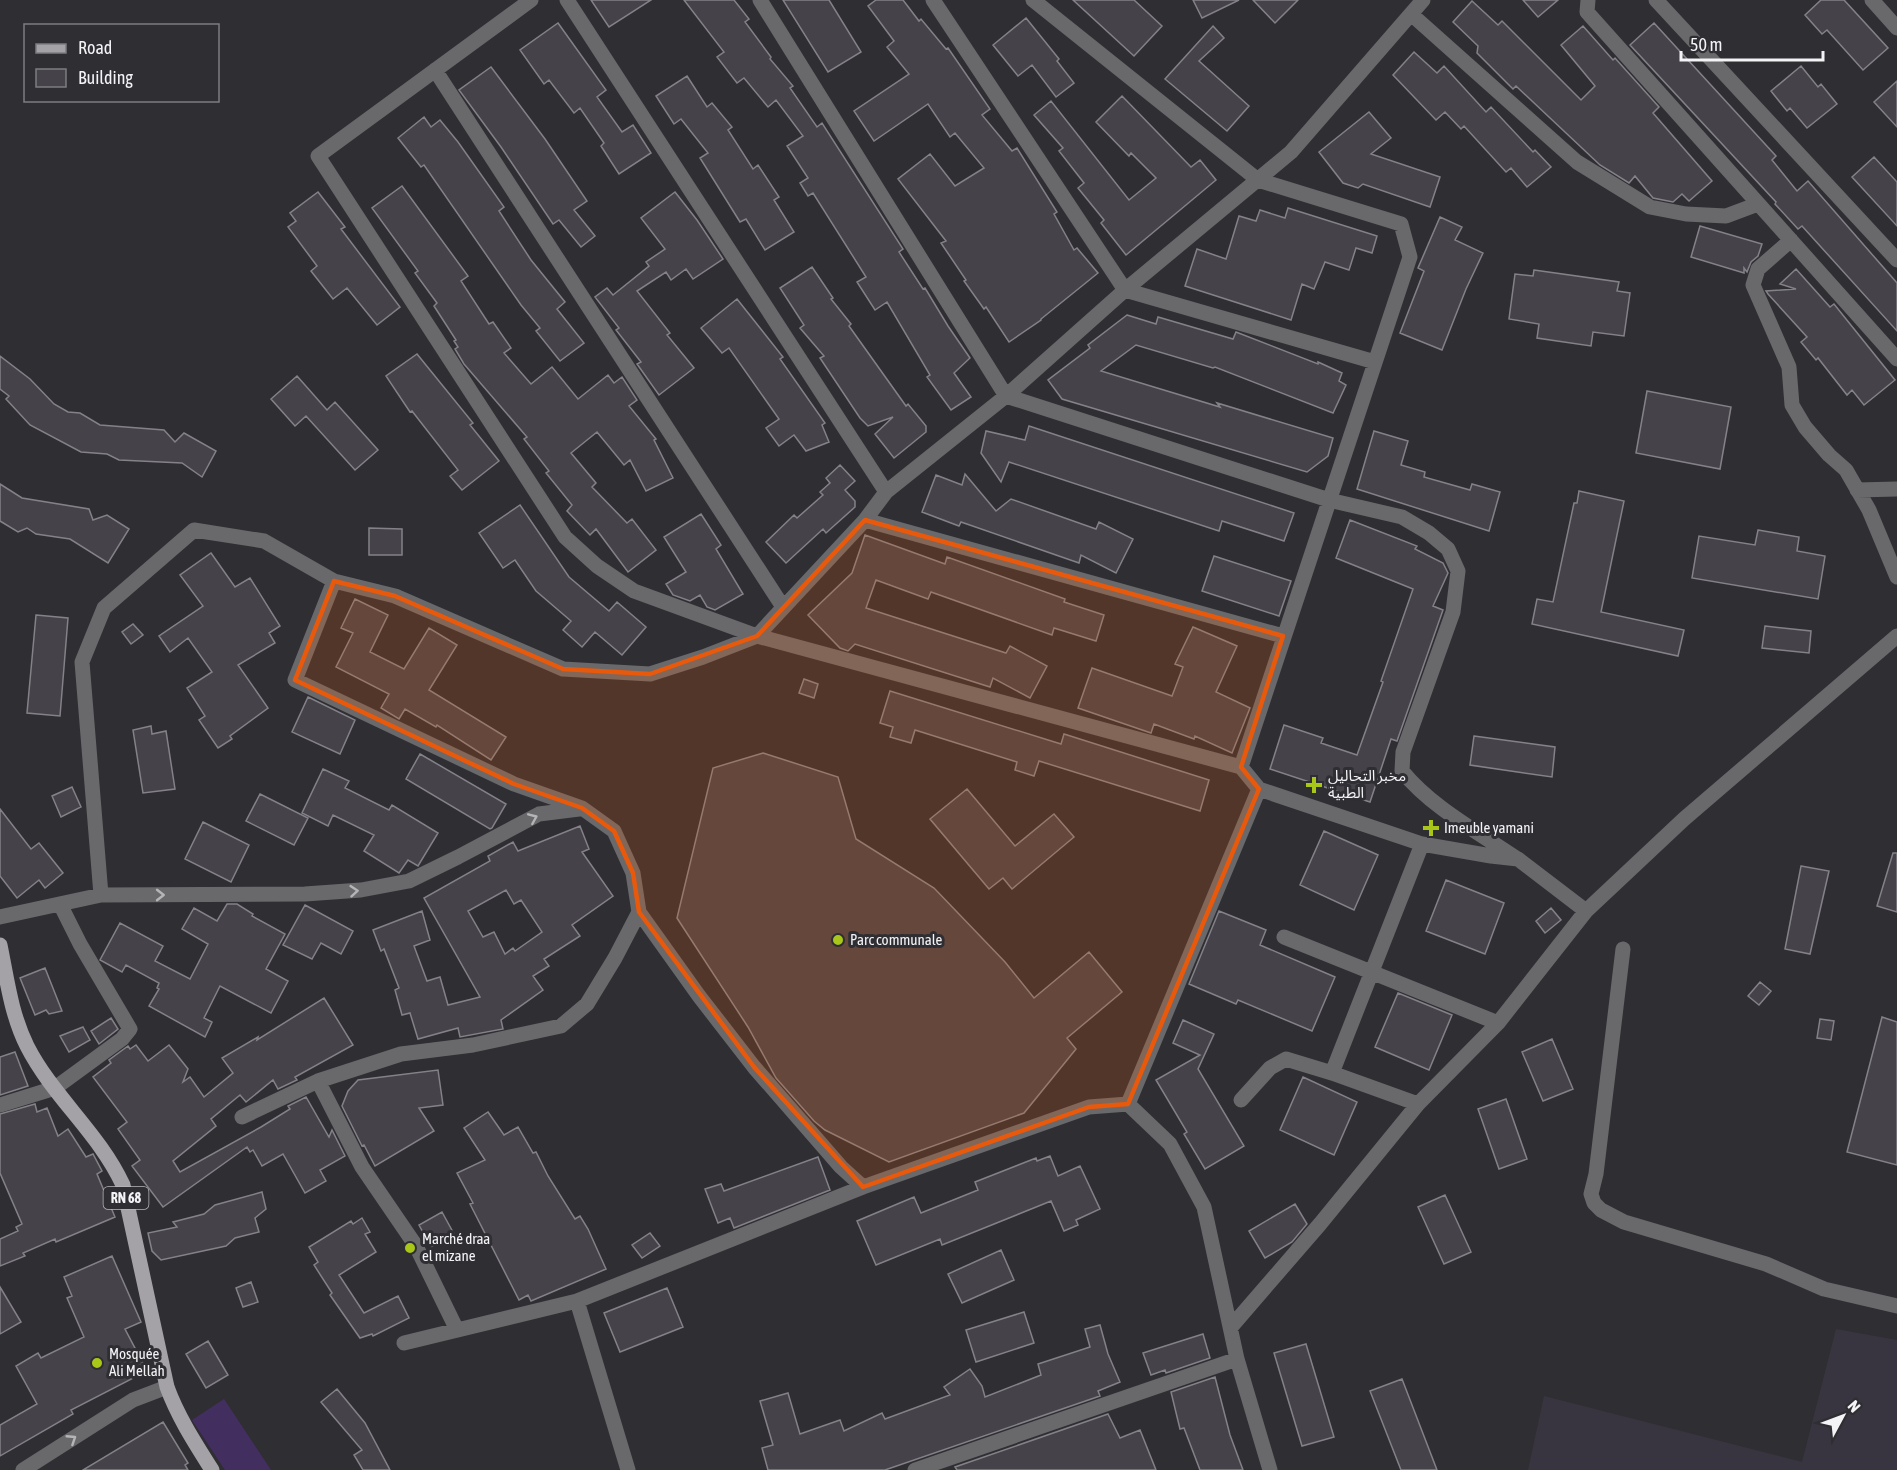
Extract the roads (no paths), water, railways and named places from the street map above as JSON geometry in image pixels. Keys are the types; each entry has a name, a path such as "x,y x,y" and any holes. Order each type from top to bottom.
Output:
{"main road":[{"name":"RN 68","path":"0,945 15,1019 27,1047 55,1088 100,1145 123,1185 167,1387 174,1407 188,1433 212,1470"}],"street":[{"path":"531,0 318,156 566,537 597,566 633,591 757,636 1241,767 1259,789 1422,844 1518,859"},
{"path":"567,0 886,492"},
{"path":"760,0 1006,396 1329,500 1402,517 1429,533 1448,549 1458,571 1453,612 1403,752 1402,771 1412,784 1446,810 1518,859 1586,911"},
{"path":"933,0 1125,291 1375,362"},
{"path":"1033,0 1258,180 1401,224 1410,257 1241,767"},
{"path":"101,896 82,662 104,608 194,530 264,541 334,580 395,596 563,669 650,674 757,636 866,520 886,492 1006,396 1125,291 1291,152 1423,0"},
{"path":"1588,0 1587,12 1897,359"},
{"path":"1656,0 1897,260"},
{"path":"1872,0 1897,28"},
{"path":"1411,14 1577,162 1650,207 1686,214 1726,216 1758,204"},
{"path":"435,70 783,607"},
{"path":"1791,240 1758,269 1754,285 1789,368 1792,405 1805,427 1829,455 1846,470 1869,510 1897,577"},
{"path":"1857,490 1897,489"},
{"path":"866,520 1283,636"},
{"path":"334,580 295,680 514,784 582,808 614,831 633,873 639,912 699,996 754,1066 841,1167 863,1187"},
{"path":"1232,1328 1418,1104 1498,1023 1586,911 1684,819 1897,636"},
{"path":"1128,1104 1259,789"},
{"path":"0,917 101,896 304,894 361,890 409,881 539,814 582,808"},
{"path":"1332,1073 1422,844"},
{"path":"0,1105 55,1088 122,1039 130,1029 80,944 60,904"},
{"path":"242,1118 318,1081 401,1054 473,1046 561,1026 587,1004 639,912"},
{"path":"1284,937 1498,1023"},
{"path":"1623,948 1596,1174 1591,1194 1594,1203 1601,1210 1624,1222 1766,1264 1824,1289 1897,1306"},
{"path":"1241,1100 1270,1068 1286,1059 1418,1104"},
{"path":"318,1081 362,1167 416,1246 457,1330"},
{"path":"404,1343 577,1301 863,1187 1089,1107 1128,1104 1170,1144 1204,1207 1237,1359 1270,1470"},
{"path":"577,1301 628,1470"},
{"path":"915,1470 1237,1359"},
{"path":"23,1470 133,1400 167,1387"}],"place":[{"name":"مخبر التحاليل الطبية","path":"1314,785"},
{"name":"Imeuble yamani","path":"1431,828"},
{"name":"Parc communale","path":"838,940"},
{"name":"Marché draa el mizane","path":"410,1248"},
{"name":"Mosquée Ali Mellah","path":"97,1363"}]}
